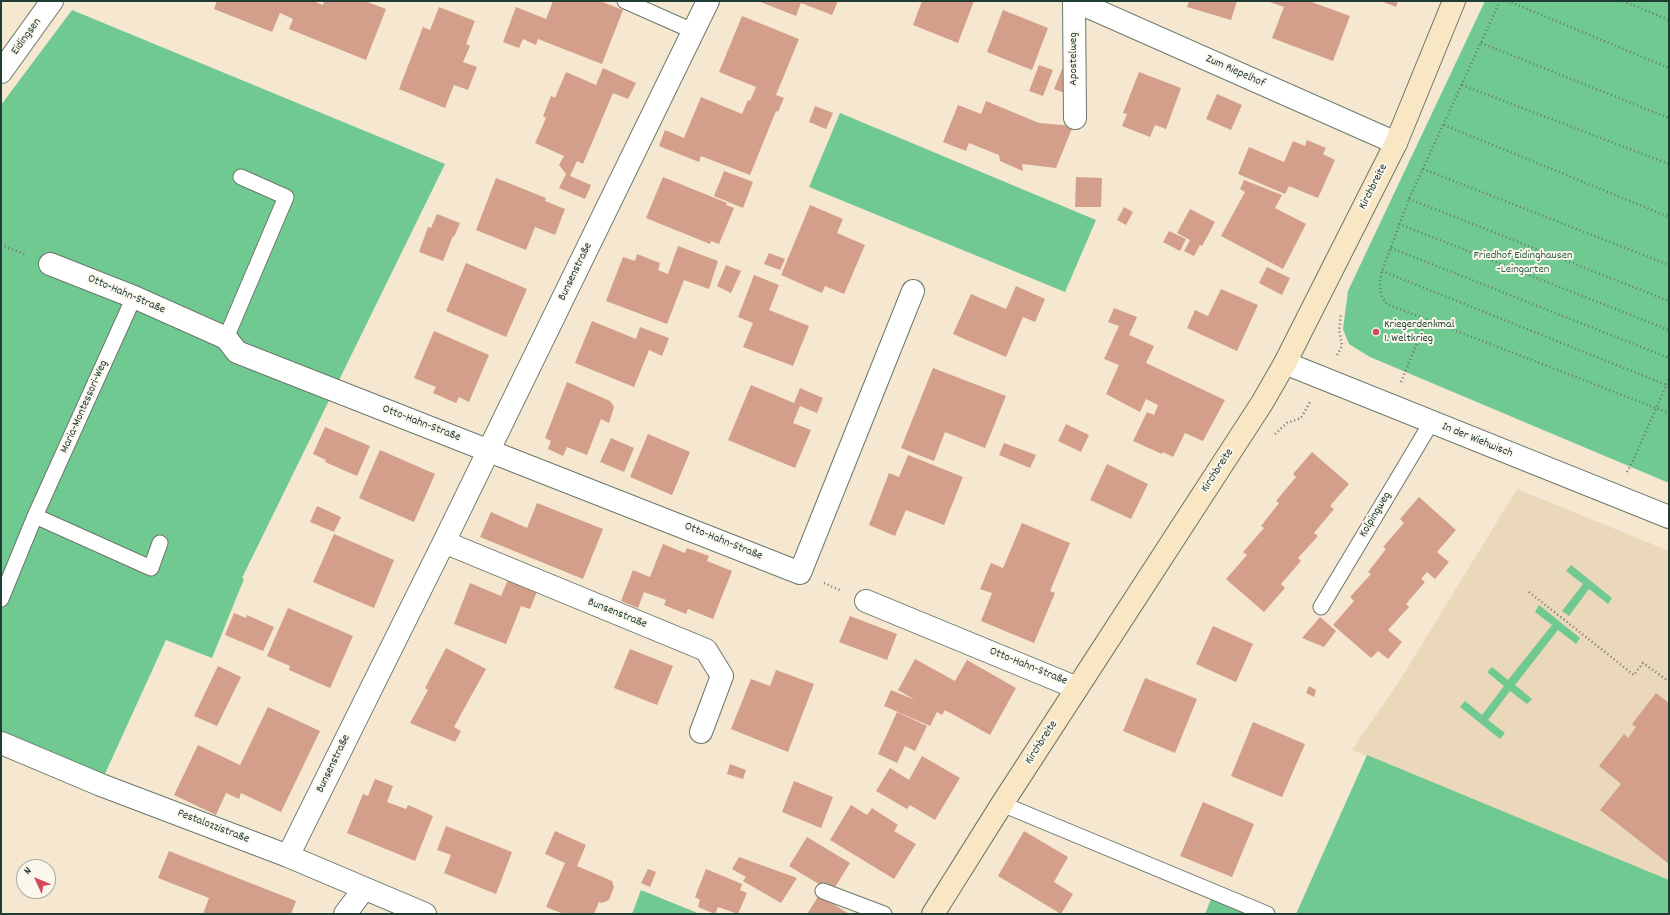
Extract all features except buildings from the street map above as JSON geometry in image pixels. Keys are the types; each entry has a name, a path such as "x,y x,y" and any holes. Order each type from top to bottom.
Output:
{"street":[{"name":"Eidingsen","path":"1,72 52,1"},
{"name":"Bunsenstraße","path":"288,856 444,542 708,1"},
{"name":"Apostelweg","path":"1074,1 1075,118"},
{"name":"Zum Riepelhof","path":"1074,1 1396,143"},
{"name":"Kirchbreite","path":"933,914 1002,804 1262,403 1285,363 1396,143 1454,1"},
{"name":"Otto-Hahn-Straße","path":"50,264 134,297 226,338 237,352 333,391 489,450 800,573"},
{"path":"800,573 913,291"},
{"name":"In der Wiehwisch","path":"1285,363 1431,423 1669,517"},
{"name":"Bunsenstraße","path":"444,542 706,650 722,676 701,732"},
{"name":"Otto-Hahn-Straße","path":"866,601 1078,688"},
{"name":"Pestalozzistraße","path":"1,743 101,785 288,856 425,914"},
{"path":"345,914 364,889"}],"lane":[{"path":"625,1 693,31"},
{"path":"226,338 286,197 241,177"},
{"name":"Maria-Montessori-Weg","path":"1,599 35,516 134,297"},
{"name":"Kolpingweg","path":"1321,607 1431,423"},
{"path":"35,516 152,568 160,543"},
{"path":"1002,804 1267,914"},
{"path":"823,891 884,914"}],"path":[{"path":"1500,1 1409,199 1382,271 1380,281 1381,294 1389,305 1669,413"},
{"path":"1508,1 1669,68"},
{"path":"1623,1 1669,20"},
{"path":"1481,43 1669,118"},
{"path":"1462,85 1669,164"},
{"path":"1444,125 1669,218"},
{"path":"1423,169 1669,265"},
{"path":"1409,199 1669,301"},
{"path":"1400,224 1669,330"},
{"path":"1391,248 1669,358"},
{"path":"1382,271 1668,385"},
{"path":"1400,386 1427,319"},
{"path":"1626,474 1668,385 1669,378"},
{"path":"800,573 866,601"},
{"path":"1529,592 1634,675 1643,663 1667,680"}],"shaded area":[{"path":"1517,489 1669,551 1669,880 1352,750 1400,680"}],"green space":[{"name":"Friedhof Eidinghausen -Leingarten","path":"1485,1 1669,1 1669,483 1370,357 1349,344 1343,329 1348,291"},
{"path":"72,10 445,164 242,578 244,579 212,658 166,640 104,776 1,754 1,105"},
{"path":"840,113 1096,220 1065,292 809,187"},
{"path":"1571,565 1612,598 1608,604 1589,589 1569,616 1562,611 1583,584 1566,571"},
{"path":"1539,605 1580,638 1576,644 1558,630 1515,685 1532,699 1527,704 1510,691 1488,720 1505,733 1500,739 1460,707 1465,701 1482,715 1504,686 1487,672 1492,667 1508,680 1552,625 1535,612"},
{"path":"1367,755 1669,880 1669,914 1296,914"},
{"path":"641,890 700,914 632,914"},
{"path":"1211,899 1248,914 1205,914"}],"place":[{"name":"Kriegerdenkmal 1. Weltkrieg","path":"1376,332"}]}
